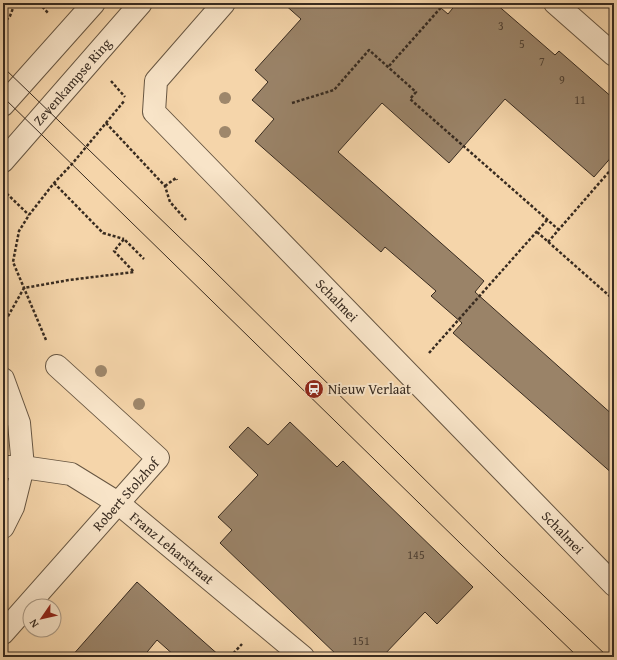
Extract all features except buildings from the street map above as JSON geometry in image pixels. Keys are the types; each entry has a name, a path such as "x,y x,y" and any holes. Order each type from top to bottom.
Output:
{"street":[{"path":"3,105 94,3"},
{"name":"Zevenkampse Ring","path":"3,161 141,3"},
{"name":"Schalmei","path":"224,3 156,81 154,112 614,585"},
{"path":"555,3 614,55"},
{"name":"Robert Stolzhof","path":"3,633 158,458 57,366"},
{"path":"3,379 19,423 13,467 13,507 3,527"},
{"name":"Franz Leharstraat","path":"13,467 71,474 118,503 303,657"}],"path":[{"path":"3,24 10,16 15,3"},
{"path":"389,66 446,3"},
{"path":"292,103 334,90 369,50 389,66 416,92 410,99 559,230"},
{"path":"57,366 13,262 19,231 29,215 54,183 72,164 126,98"},
{"path":"106,123 165,186 170,202 186,220"},
{"path":"548,242 614,166"},
{"path":"54,183 103,233 124,239 144,259"},
{"path":"3,190 29,215"},
{"path":"410,374 547,220"},
{"path":"537,232 614,300"},
{"path":"24,288 69,280 134,272 114,251 124,239"},
{"path":"3,325 24,288"}],"tram line":[{"path":"3,67 203,260 502,556 608,657"},
{"path":"3,97 578,657"}],"place":[{"name":"Nieuw Verlaat","path":"314,389"}]}
